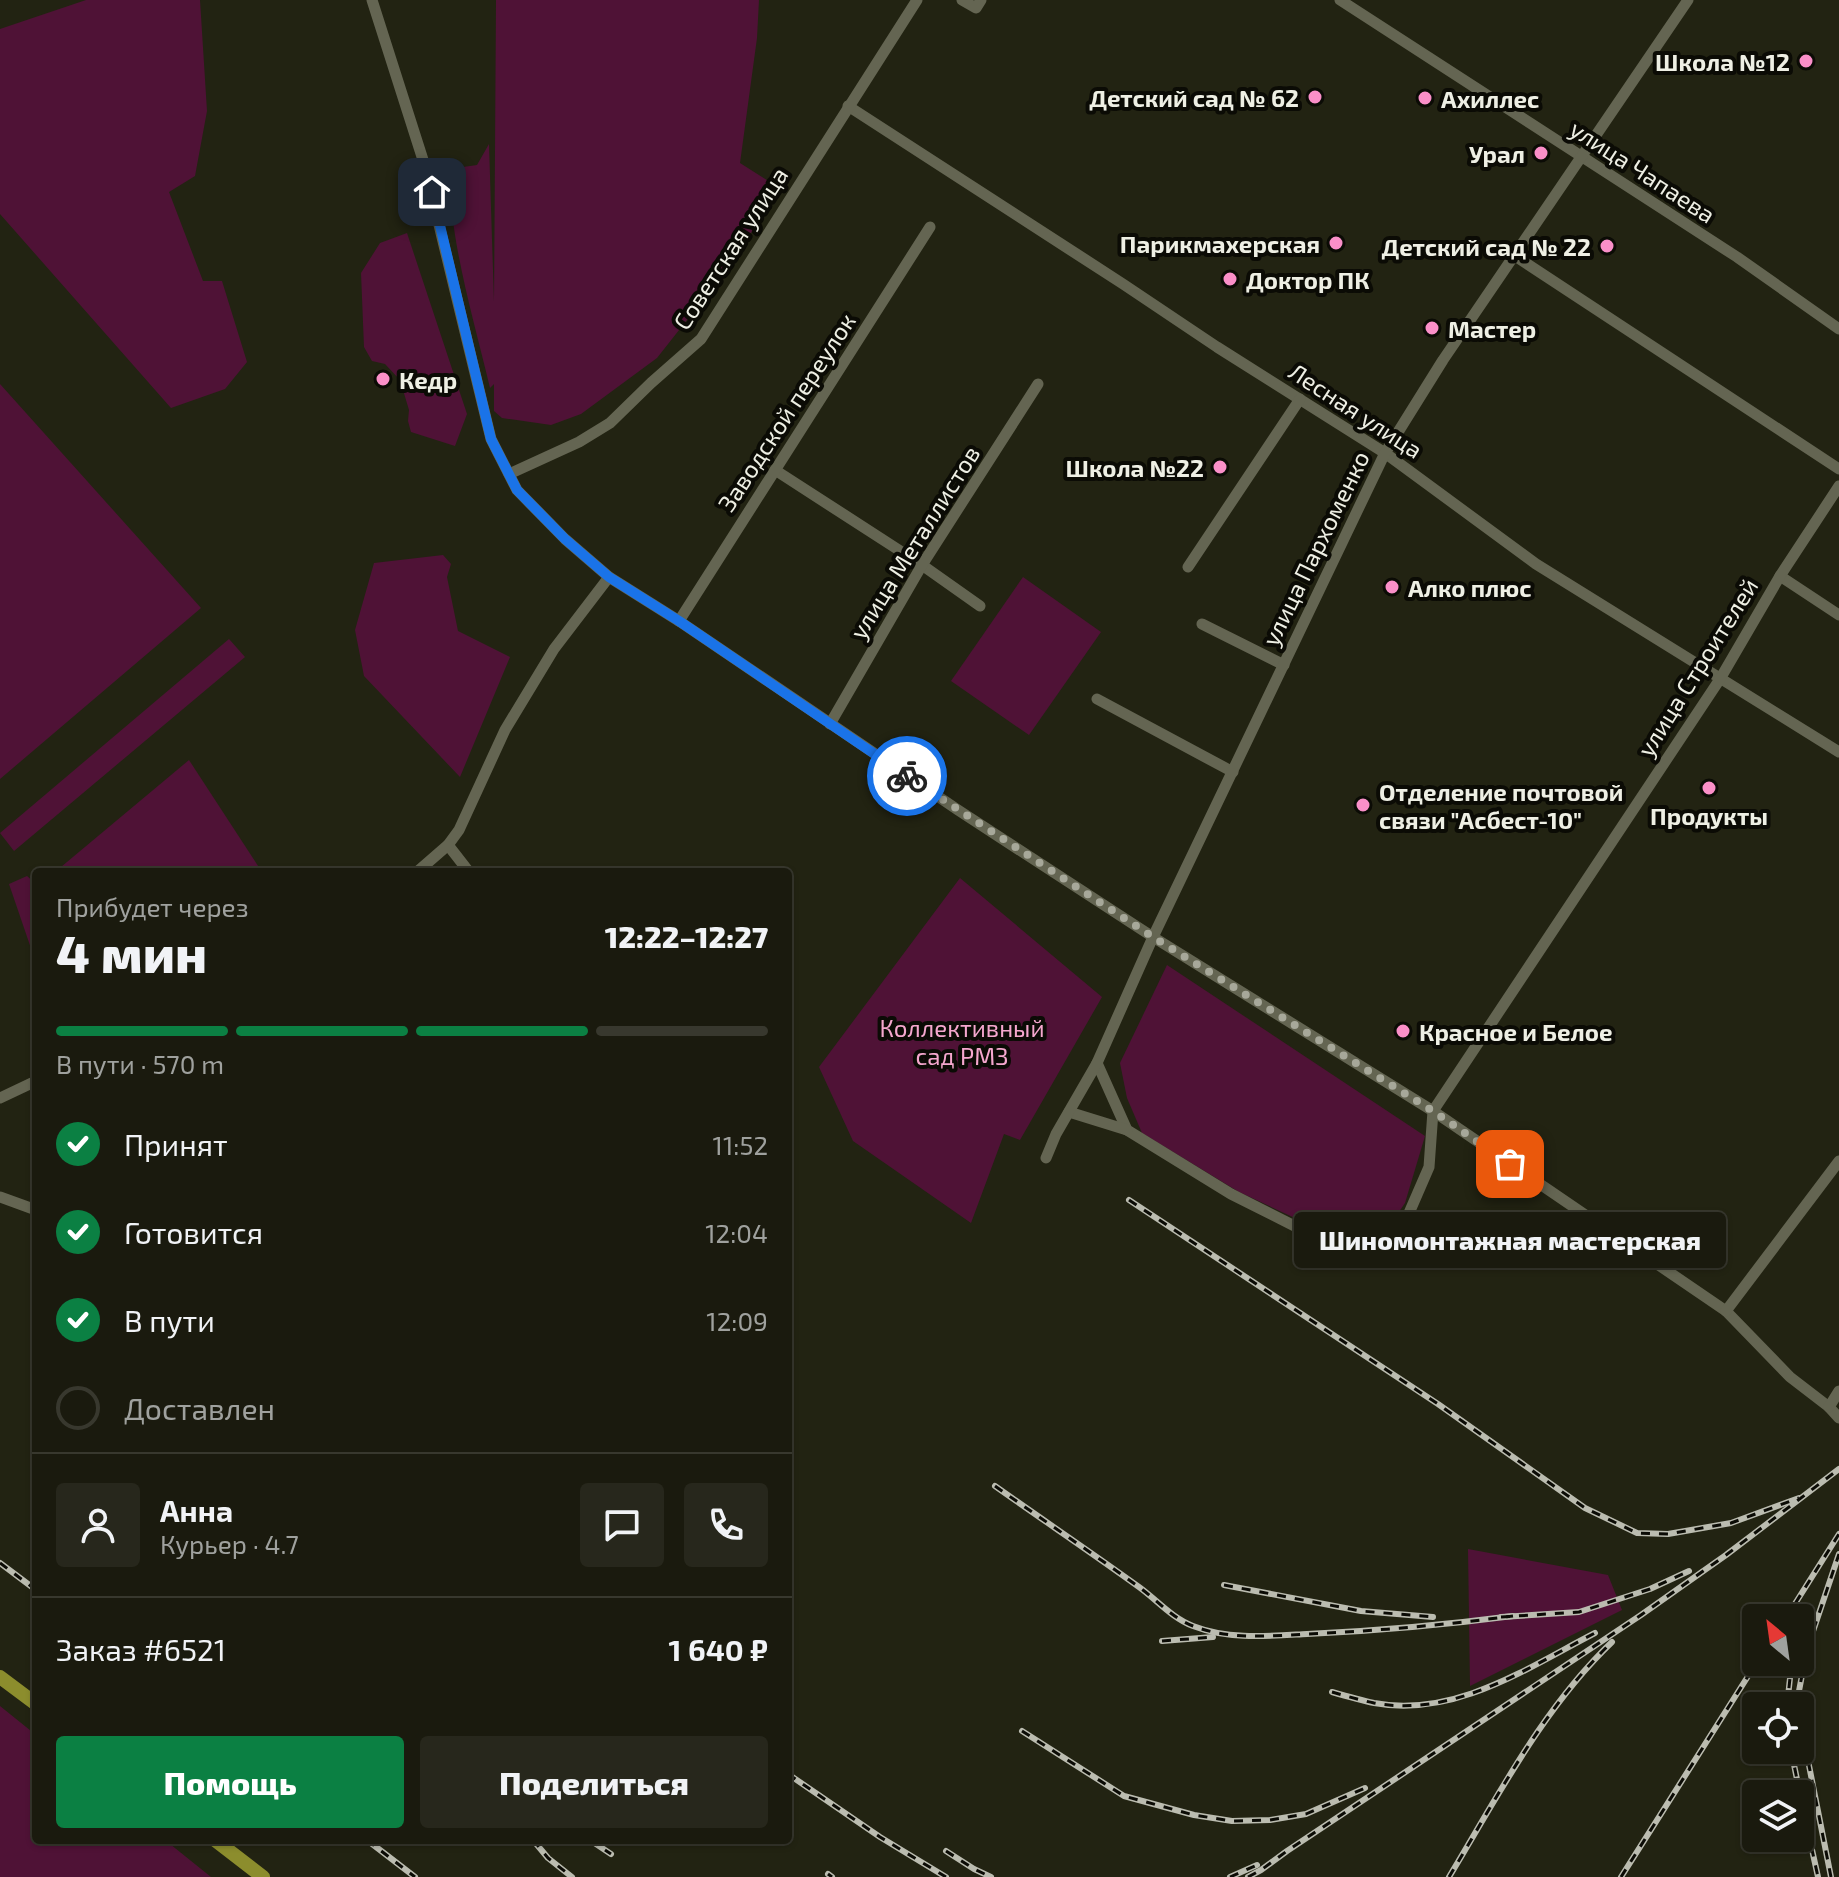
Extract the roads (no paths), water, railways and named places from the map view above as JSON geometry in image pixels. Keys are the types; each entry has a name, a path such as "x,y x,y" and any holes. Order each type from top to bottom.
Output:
{"main road":[{"path":"0,1677 32,1701"},
{"path":"220,1844 263,1877"}],"street":[{"path":"372,0 424,163 491,439 517,490 565,539 609,577 830,724 1153,937 1433,1111 1726,1311 1790,1377 1839,1418"},
{"name":"Советская улица","path":"509,474 579,442 610,423 701,339 917,0"},
{"path":"962,0 976,8 981,0"},
{"name":"улица Чапаева","path":"1340,0 1737,257 1839,329"},
{"name":"улица Пархоменко","path":"1046,1158 1097,1063 1153,937 1385,453 1443,360 1688,0"},
{"name":"Лесная улица","path":"848,106 1385,453 1536,564 1839,752"},
{"name":"Заводской переулок","path":"679,621 930,227"},
{"path":"1515,256 1839,469"},
{"name":"улица Металлистов","path":"830,724 922,565 1038,384"},
{"path":"1188,567 1300,399"},
{"path":"775,470 980,606"},
{"name":"улица Строителей","path":"1433,1111 1720,679 1780,576 1839,486"},
{"path":"1780,576 1839,615"},
{"path":"422,868 448,845 459,830 505,730 554,649 609,577"},
{"path":"1202,624 1284,665"},
{"path":"1097,699 1233,772"},
{"path":"448,845 466,868"},
{"path":"1097,1063 1127,1130"},
{"path":"0,1098 32,1083"},
{"path":"1069,1112 1127,1130 1231,1194 1330,1244 1353,1251 1379,1252 1406,1220 1429,1167 1433,1111"},
{"path":"1726,1311 1839,1161"},
{"path":"0,1197 32,1209"},
{"path":"1829,1407 1839,1391"}],"railway":[{"path":"1129,1200 1438,1404 1585,1508 1637,1533 1668,1534 1731,1523 1799,1498"},
{"path":"1248,1877 1641,1615 1839,1469"},
{"path":"995,1486 1178,1618 1207,1630 1235,1635 1278,1636 1513,1616"},
{"path":"1795,1604 1839,1534"},
{"path":"1831,1877 1803,1735 1799,1691 1807,1649 1839,1554"},
{"path":"0,1563 32,1587"},
{"path":"1501,1617 1579,1612 1650,1589 1689,1571"},
{"path":"1224,1585 1361,1611 1433,1617"},
{"path":"1332,1692 1374,1703 1404,1706 1462,1697 1517,1674 1595,1633"},
{"path":"1162,1641 1213,1637"},
{"path":"1449,1877 1543,1724 1564,1695 1612,1642"},
{"path":"1621,1877 1748,1676"},
{"path":"1788,1692 1790,1678"},
{"path":"1022,1731 1124,1796 1194,1815 1232,1821 1270,1820 1306,1814 1365,1788"},
{"path":"1794,1764 1797,1780"},
{"path":"792,1777 880,1837 946,1877"},
{"path":"372,1844 415,1877"},
{"path":"536,1844 572,1877"},
{"path":"596,1844 611,1854"},
{"path":"946,1851 991,1877"},
{"path":"1813,1852 1818,1877"},
{"path":"1230,1877 1257,1865"},
{"path":"828,1874 832,1877"}],"place":[{"name":"Школа №12","path":"1806,61"},
{"name":"Детский сад № 62","path":"1315,97"},
{"name":"Ахиллес","path":"1425,98"},
{"name":"Урал","path":"1541,153"},
{"name":"Парикмахерская","path":"1336,243"},
{"name":"Детский сад № 22","path":"1607,246"},
{"name":"Доктор ПК","path":"1230,279"},
{"name":"Мастер","path":"1432,328"},
{"name":"Кедр","path":"383,379"},
{"name":"Школа №22","path":"1220,467"},
{"name":"Алко плюс","path":"1392,587"},
{"name":"Продукты","path":"1709,788"},
{"name":"Отделение почтовой связи \"Асбест-10\"","path":"1363,805"},
{"name":"Красное и Белое","path":"1403,1031"},
{"name":"Шиномонтажная мастерская","path":"1510,1164"}],"park label":[{"name":"Коллективный сад РМЗ","path":"962,1041"}]}
